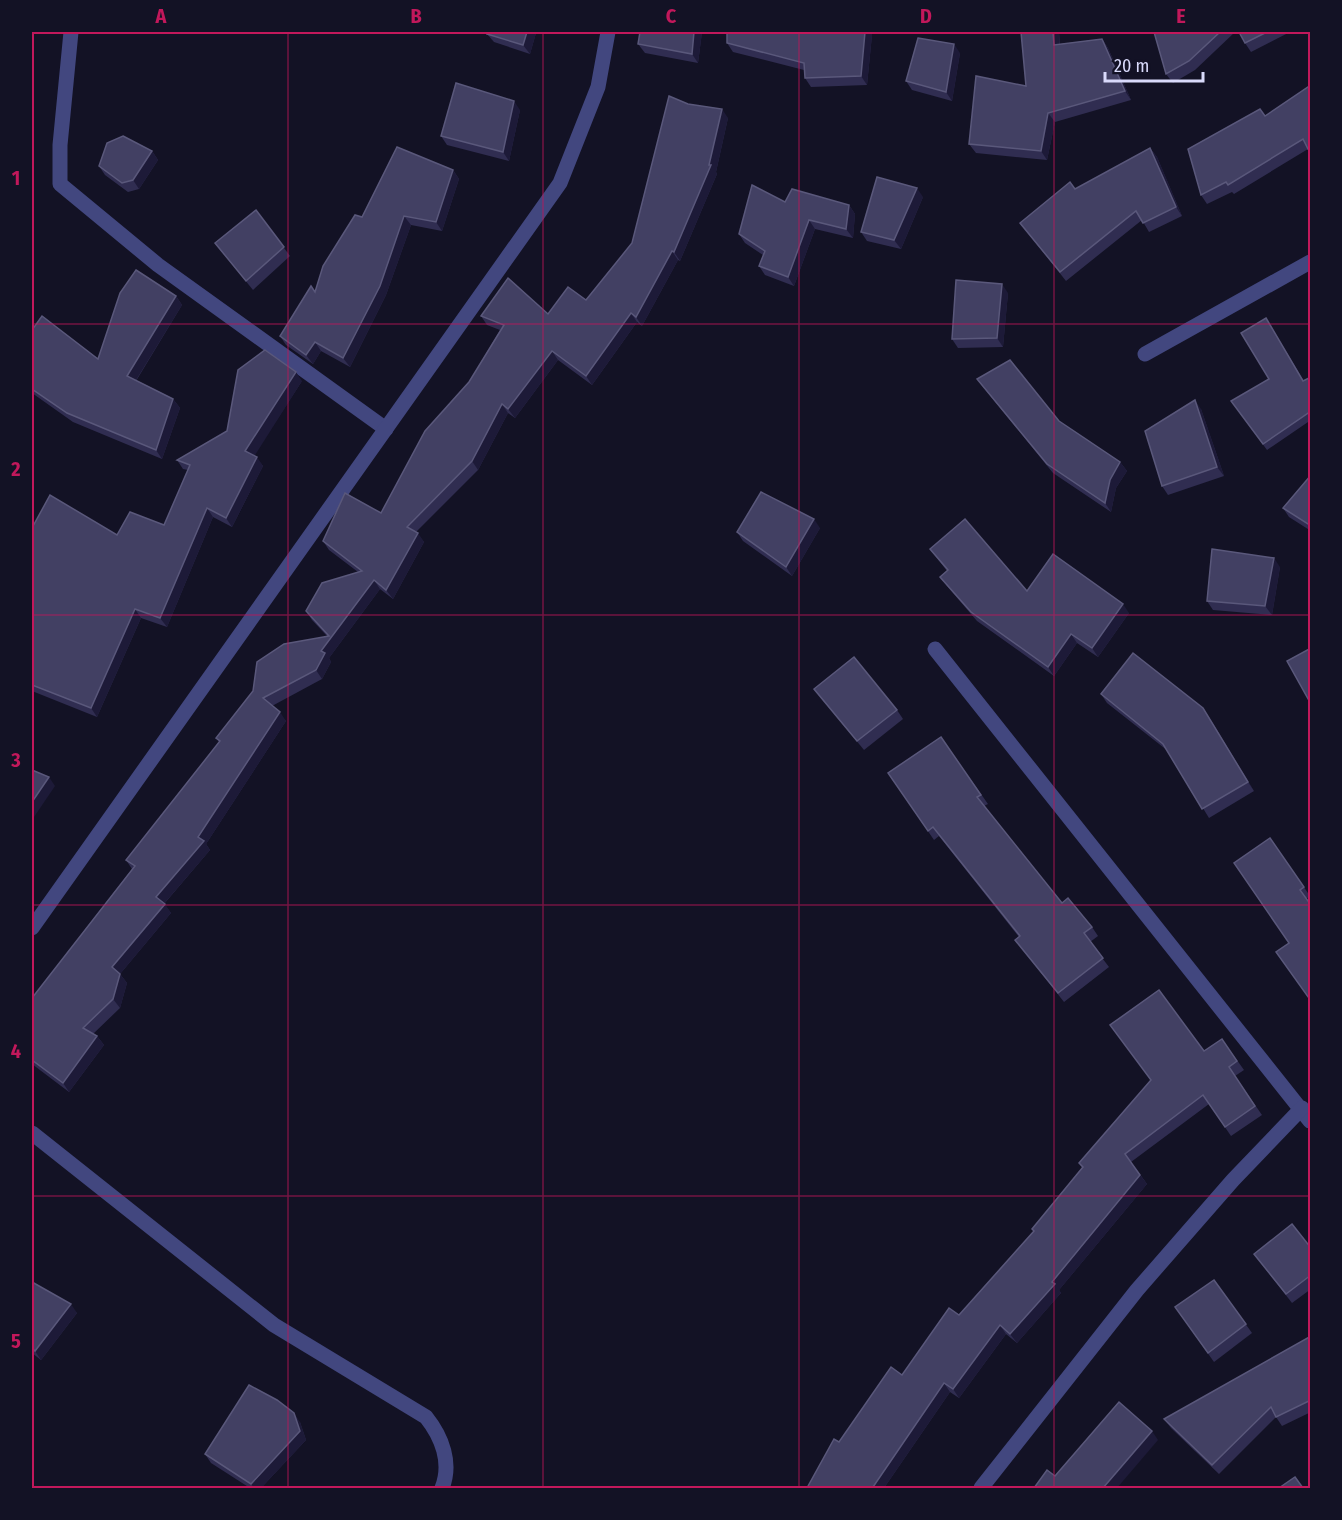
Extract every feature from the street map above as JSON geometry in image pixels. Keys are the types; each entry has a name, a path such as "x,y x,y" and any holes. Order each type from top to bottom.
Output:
{"street":[{"path":"71,32 60,145 60,184 158,265 386,429"},
{"path":"32,928 560,183 598,87 608,32"},
{"path":"1145,354 1311,262"},
{"path":"935,649 1306,1114 1233,1180 1137,1290 981,1488"},
{"path":"32,1133 274,1325 426,1417 445,1451 446,1477 442,1488"}],"building":[{"path":"488,32 527,32 523,45 487,34"},
{"path":"640,32 694,32 692,54 638,44"},
{"path":"727,32 865,32 861,76 805,78 804,63 727,43"},
{"path":"1021,32 1053,32 1054,45 1102,39 1125,91 1048,113 1041,151 969,144 976,76 1026,86"},
{"path":"1154,32 1220,32 1189,61 1166,74"},
{"path":"1239,32 1267,32 1245,43"},
{"path":"918,38 954,44 946,92 906,81"},
{"path":"456,83 514,101 503,152 441,136"},
{"path":"1311,85 1311,148 1308,149 1303,139 1228,185 1226,182 1201,195 1188,149 1260,109 1265,116"},
{"path":"669,96 688,104 722,109 709,165 711,165 674,252 672,251 636,317 631,313 586,376 552,351 508,409 502,404 472,461 407,527 418,533 386,590 374,580 321,651 325,653 316,670 263,698 280,712 198,837 204,841 156,897 165,904 112,967 120,974 113,999 83,1028 97,1036 63,1083 32,1060 32,998 135,866 126,860 220,741 216,738 253,691 257,662 284,644 329,636 306,611 322,583 362,571 323,541 345,493 381,513 425,431 469,382 504,325 481,316 508,278 548,314 568,287 586,300 632,243"},
{"path":"123,136 152,151 133,180 122,183 99,166 107,143"},
{"path":"397,147 453,170 436,222 404,216 380,286 343,358 315,342 306,355 280,336 311,286 315,292 323,266 355,215 362,217"},
{"path":"1150,148 1176,207 1143,223 1136,211 1060,272 1020,223 1070,182 1075,189"},
{"path":"877,177 917,188 894,240 861,232"},
{"path":"752,185 785,202 792,189 849,205 846,229 809,220 788,277 759,266 765,251 739,234"},
{"path":"256,210 284,247 246,281 215,243"},
{"path":"136,270 176,296 127,376 173,399 156,450 67,413 32,389 32,330 42,316 98,359 120,293"},
{"path":"956,280 1002,284 997,338 952,339"},
{"path":"1266,318 1303,381 1311,377 1311,411 1263,444 1231,401 1269,379 1241,333"},
{"path":"265,350 296,372 245,451 257,457 226,518 207,508 160,618 135,609 91,708 32,685 32,528 50,495 117,535 130,512 164,525 190,465 177,460 227,431 238,370"},
{"path":"1010,360 1059,421 1120,462 1110,480 1105,503 1047,464 977,379"},
{"path":"1195,400 1217,467 1162,486 1145,431"},
{"path":"1311,475 1311,526 1283,508"},
{"path":"761,492 814,519 786,567 737,532"},
{"path":"965,519 1027,591 1053,554 1123,604 1092,648 1071,634 1048,667 971,612 940,577 948,570 930,549"},
{"path":"1212,549 1274,558 1265,606 1207,601"},
{"path":"1311,648 1311,704 1287,661"},
{"path":"1133,653 1203,708 1248,782 1202,809 1163,744 1101,694"},
{"path":"854,657 897,710 857,741 814,689"},
{"path":"941,737 981,795 977,797 1062,903 1068,898 1092,927 1084,933 1103,958 1058,993 1015,940 1020,936 933,827 928,831 888,773"},
{"path":"32,770 49,777 32,802"},
{"path":"1270,838 1304,887 1300,890 1311,905 1311,1001 1276,952 1289,943 1234,863"},
{"path":"1159,990 1204,1051 1222,1039 1237,1061 1229,1067 1255,1106 1225,1127 1203,1095 1125,1154 1140,1175 1052,1282 1055,1284 1010,1334 1000,1325 953,1389 944,1383 873,1487 875,1488 807,1488 834,1439 839,1442 891,1367 902,1375 949,1308 959,1315 1034,1231 1032,1229 1083,1167 1079,1163 1151,1080 1110,1025"},
{"path":"1292,1224 1311,1248 1311,1275 1286,1294 1254,1254"},
{"path":"1214,1280 1246,1324 1208,1353 1175,1307"},
{"path":"32,1282 71,1304 35,1351 32,1348"},
{"path":"1311,1336 1311,1400 1276,1417 1271,1407 1212,1465 1164,1419"},
{"path":"249,1385 277,1400 294,1413 300,1431 251,1484 205,1454"},
{"path":"1119,1402 1152,1431 1103,1488 1034,1488 1047,1470 1055,1476"},
{"path":"1295,1477 1303,1488 1279,1488"}]}
